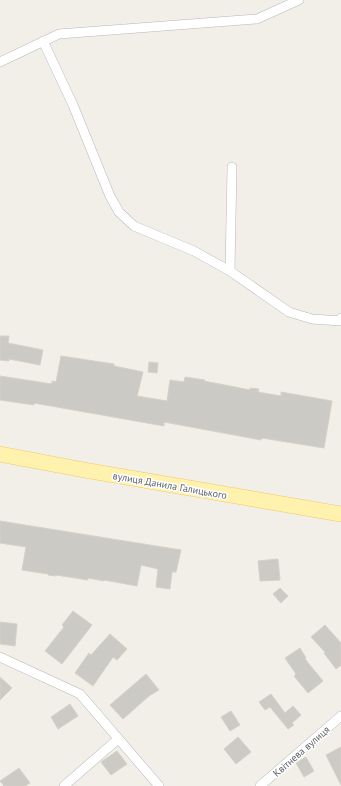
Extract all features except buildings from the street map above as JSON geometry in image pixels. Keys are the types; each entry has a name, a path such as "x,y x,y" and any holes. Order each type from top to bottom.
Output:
{"main road":[{"name":"вулиця Данила Галицького","path":"0,454 84,470 341,514"}],"street":[{"path":"0,62 59,34 257,20 300,0"},
{"path":"43,41 73,105 110,196 119,212 134,226 194,251 230,271 289,312 312,319 341,321 341,318"},
{"path":"230,271 232,167"},
{"path":"0,657 80,694 159,786"},
{"name":"Квітнева вулиця","path":"260,786 341,716"},
{"path":"64,786 118,739"}]}
